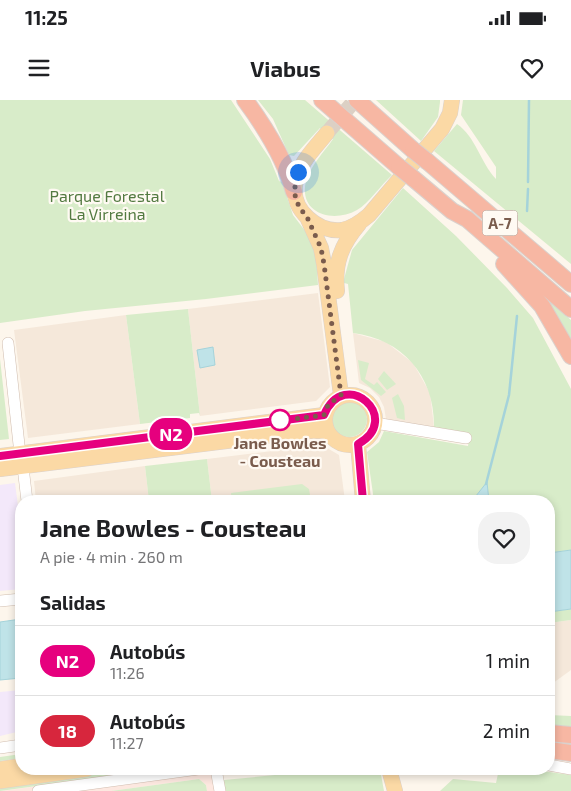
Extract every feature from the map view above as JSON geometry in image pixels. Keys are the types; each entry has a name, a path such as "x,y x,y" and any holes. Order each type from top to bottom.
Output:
{"highway":[{"path":"244,100 264,125 291,181 294,192"},
{"name":"A-7","path":"322,100 452,211 467,219 571,309"},
{"name":"A-7","path":"357,100 571,284"},
{"path":"452,211 461,225 518,278 542,306 571,356"},
{"path":"555,734 571,735"},
{"path":"555,751 571,753"}],"main road":[{"path":"345,395 335,274 338,258 345,242 359,224 442,129 450,113 452,100"},
{"path":"327,134 298,172 294,192 299,207 307,217 321,248 345,395"},
{"path":"307,217 330,229 343,230 359,224"},
{"path":"345,395 362,397 373,409 375,423 372,434 353,445 336,442 327,431 324,415 328,405 345,395"},
{"path":"0,469 22,460 324,415"},
{"path":"0,456 22,460 308,431 327,431"},
{"path":"353,445 356,495"},
{"path":"353,445 362,495"},
{"path":"0,769 15,767"},
{"path":"0,781 44,775"},
{"path":"391,775 395,791"},
{"path":"402,775 403,791"}],"street":[{"path":"8,342 26,495"},
{"path":"375,423 466,438"},
{"path":"0,601 15,600"},
{"path":"0,748 15,746"},
{"path":"555,766 571,769"},
{"path":"38,791 154,775"},
{"path":"217,775 220,791"}],"shaded area":[{"path":"318,293 330,387 316,401 200,416 188,309"},
{"path":"126,315 140,424 28,438 14,330"},
{"path":"353,333 386,342 413,363 430,393 434,427 386,419 384,407 379,397 370,388 359,383"},
{"path":"322,445 339,455 344,495 211,495 207,459"},
{"path":"145,466 148,495 35,495 34,481"},
{"path":"15,483 17,495 15,495 15,590 0,591 0,485"},
{"path":"571,620 571,670 555,682 555,622"},
{"path":"15,691 15,732 0,736 0,692"},
{"path":"118,775 223,775 225,791 207,791 206,785 199,779 111,791 2,791"}],"green space":[{"name":"Parque Forestal La Virreina","path":"0,100 231,100 270,159 279,181 282,182 293,215 309,236 316,254 318,285 85,311 0,323"},
{"path":"258,100 305,100 392,175 357,210 337,216 319,213 307,201 305,192 306,181 314,164 333,139 320,128 294,156 289,155 273,119"},
{"path":"376,100 440,100 438,117 421,141"},
{"path":"463,100 571,100 571,264 434,151 457,124 469,136 496,179 496,167 461,115"},
{"path":"403,188 456,236 507,288 533,318 571,389 571,550 555,552 555,495 488,495 487,483 477,495 373,495 367,452 379,442 384,431 468,446 470,433 434,427 433,409 429,392 413,364 401,352 387,343 353,333 348,284 344,283 352,250"},
{"path":"542,295 571,320 571,340"},
{"path":"188,309 200,416 199,413 190,414 190,418 140,424 126,315"},
{"path":"0,359 9,439 0,440"},
{"path":"358,360 369,363 365,379 374,385 377,382 386,392 381,396 361,380"},
{"path":"384,371 396,384 387,390 378,379"},
{"path":"398,394 404,406 405,420 397,418 392,398"},
{"path":"349,401 361,407 367,419 361,431 349,437 337,431 331,419 337,407"},
{"path":"207,459 211,495 148,495 145,466"},
{"path":"302,484 309,489 310,495 231,495 231,493"},
{"path":"571,609 571,620 555,622 555,611"},
{"path":"555,715 571,716 571,729 555,728"},
{"path":"15,755 15,759 0,761 0,757"},
{"path":"555,773 571,775 571,791 440,791 453,779 496,783 498,775 555,775"},
{"path":"93,775 117,775 0,791 0,787"},
{"path":"276,775 381,775 384,791 225,791 224,780"},
{"path":"199,779 206,785 207,791 111,791"}],"water":[{"path":"213,347 215,365 200,368 197,350"},
{"path":"487,482 488,495 477,495"},
{"path":"571,550 571,609 555,611 555,552"},
{"path":"15,620 15,679 0,680 0,622"}],"waterway":[{"path":"528,182 529,100"},
{"path":"527,211 528,189"},
{"path":"486,484 509,395 517,316"}],"tunnel":[{"path":"327,133 355,100"}],"bus line":[{"name":"N2","path":"0,456 324,415 328,405 333,400 341,395 348,394 362,397 373,409 375,423 372,434 358,444 362,495"}],"place":[{"name":"Jane Bowles - Cousteau","path":"280,420"}],"route":[{"path":"280,420 271,422 324,415 328,405 341,395 321,248 307,217 299,207 294,192 298,172"}]}
